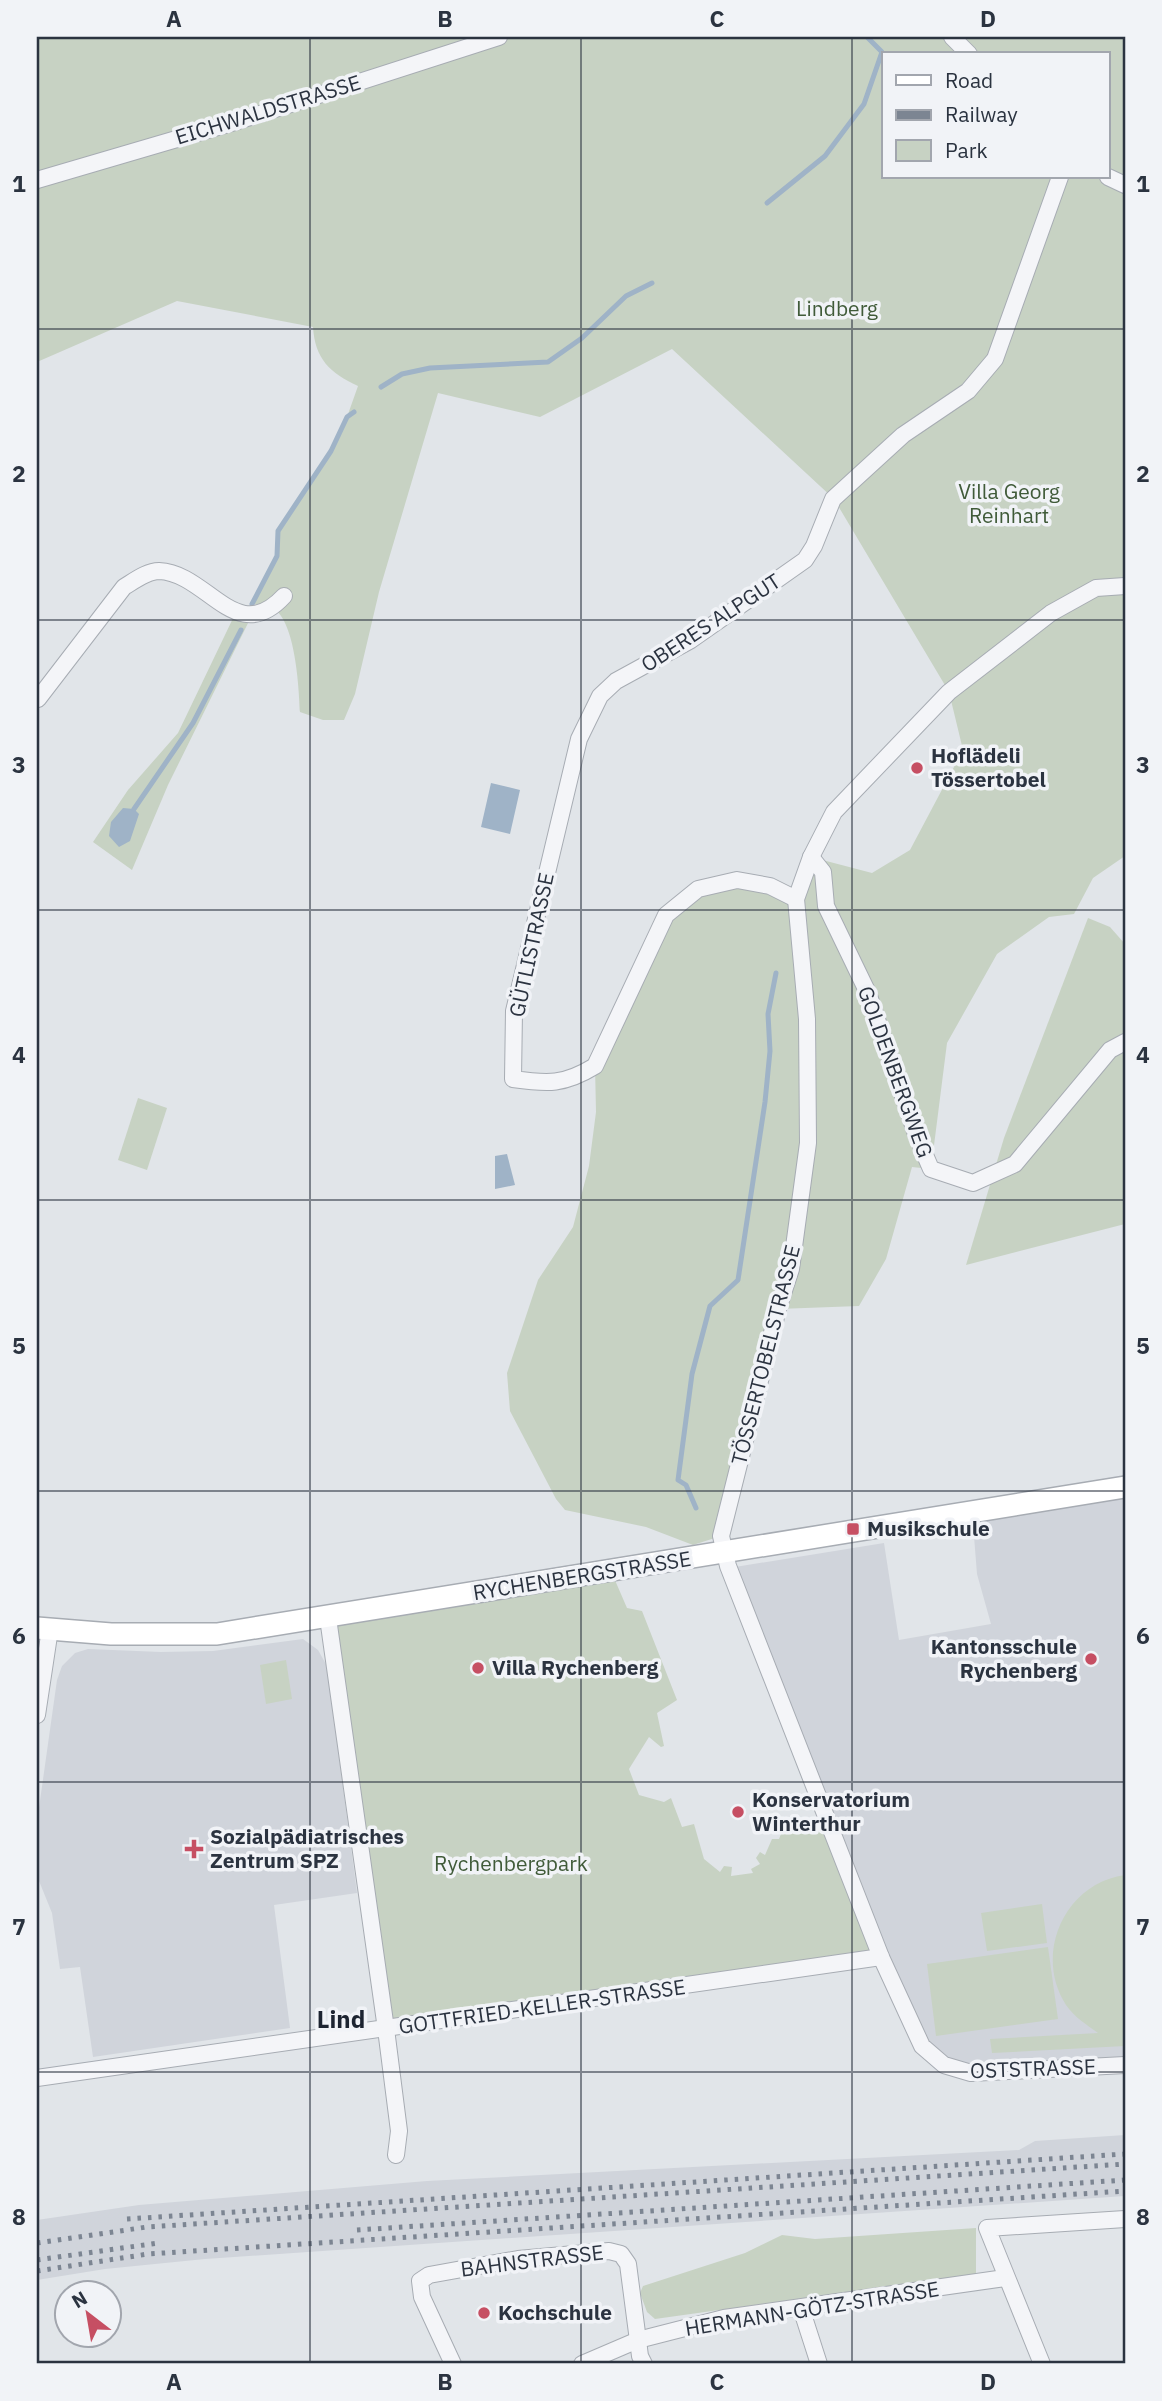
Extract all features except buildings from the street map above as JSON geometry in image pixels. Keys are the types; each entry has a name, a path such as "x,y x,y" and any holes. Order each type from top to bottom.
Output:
{"street":[{"name":"EICHWALDSTRASSE","path":"37,180 238,121 499,37"},
{"path":"952,37 967,52"},
{"name":"OBERES ALPGUT","path":"616,681 691,640 804,560 814,546 834,499 903,435 968,391 995,359 1060,178"},
{"path":"37,699 124,587 142,576 158,571 187,579 226,607 252,615 273,608 284,596"},
{"name":"TÖSSERTOBELSTRASSE","path":"881,1957 724,1552 721,1536 790,1269 808,1143 807,1019 796,898 811,857 834,812 949,692 1051,613 1096,588 1125,586"},
{"name":"GÜTLISTRASSE","path":"616,681 600,696 579,739 514,1012 513,1079 545,1083 573,1080 595,1066 666,915 698,889 737,880 770,886 796,898"},
{"name":"GOLDENBERGWEG","path":"811,857 823,872 826,906 868,993 916,1134 931,1169 973,1183 1015,1164 1110,1050 1125,1042"},
{"name":"RYCHENBERGSTRASSE","path":"43,1629 111,1634 217,1634 1125,1487"},
{"path":"328,1618 399,2131 396,2155"},
{"path":"37,1715 43,1629"},
{"name":"GOTTFRIED-KELLER-STRASSE","path":"37,2078 881,1957"},
{"name":"OSTSTRASSE","path":"881,1957 917,2038 936,2060 951,2069 985,2074 1125,2065"},
{"path":"1042,2364 987,2228 1125,2219"},
{"name":"BAHNSTRASSE","path":"453,2364 422,2297 420,2281 429,2275 518,2259 609,2251 625,2259 631,2277 638,2340"},
{"name":"HERMANN-GÖTZ-STRASSE","path":"582,2364 638,2340 724,2318 1005,2278"},
{"path":"801,2308 819,2364"},
{"path":"638,2340 644,2364"}],"shaded area":[{"path":"1125,1487 1125,2065 985,2074 928,2053 735,1567 884,1543 899,1640 991,1624 977,1574 972,1511"},
{"name":"Sozialpädiatrisches Zentrum SPZ","path":"303,1639 318,1650 327,1666 357,1893 274,1905 290,2028 93,2057 80,1967 60,1969 52,1913 37,1876 37,1822 57,1680 62,1666 75,1653 88,1649 213,1651"},
{"path":"1125,2135 1125,2196 205,2259 105,2269 37,2280 37,2220 139,2205 427,2181 1019,2150 1035,2141"}],"green space":[{"path":"37,37 1125,37 1125,856 1093,878 1074,914 1049,917 997,954 947,1043 931,1169 912,1167 886,1259 859,1306 778,1309 721,1536 693,1545 646,1527 565,1510 556,1499 510,1411 507,1373 538,1280 573,1227 589,1166 596,1112 595,1066 666,915 698,889 737,880 796,898 811,857 872,873 910,850 963,750 949,692 834,499 672,349 540,417 438,393 379,592 355,694 344,720 323,720 300,712 295,657 287,627 273,608 252,604 276,556 278,531 341,434 358,386 339,376 326,364 317,348 313,327 177,301 37,362"},
{"path":"236,612 252,615 168,785 132,870 93,842 128,790 178,733"},
{"path":"1088,918 1110,927 1125,944 1125,1224 966,1265 1004,1138"},
{"path":"138,1098 167,1108 147,1170 118,1160"},
{"name":"Rychenbergpark","path":"611,1571 627,1608 642,1611 677,1700 657,1713 664,1746 661,1747 649,1737 629,1769 639,1795 664,1802 671,1798 682,1827 694,1824 704,1859 720,1872 724,1866 732,1867 731,1876 753,1873 751,1869 760,1864 756,1858 760,1852 765,1855 772,1839 779,1839 783,1829 825,1815 881,1957 386,2029 328,1618"},
{"path":"286,1660 292,1699 266,1704 260,1665"},
{"path":"1125,1875 1125,2046 992,2053 990,2039 1098,2033 1066,2005 1057,1985 1053,1964 1054,1944 1071,1906 1086,1892 1104,1881"},
{"path":"1042,1904 1047,1943 987,1951 981,1913"},
{"path":"1048,1947 1058,2019 936,2036 927,1964"},
{"path":"976,2228 976,2274 655,2319 647,2312 640,2293 643,2286 745,2253 782,2235 815,2239"}],"water":[{"path":"491,783 520,790 510,834 481,827"},
{"path":"123,808 134,809 139,814 130,841 119,847 109,836 111,822"},
{"path":"507,1154 515,1185 495,1189 495,1156"}],"waterway":[{"path":"767,203 825,156 864,104 882,52 867,37"},
{"path":"381,387 402,374 430,368 548,362 582,338 626,296 652,283"},
{"path":"252,604 277,556 278,531 331,451 347,417 354,412"},
{"path":"134,809 193,723 241,630"},
{"path":"696,1508 686,1485 678,1480 692,1374 710,1306 738,1280 765,1102 770,1051 768,1014 776,973"}],"railway":[{"path":"127,2219 1125,2154"},
{"path":"37,2243 147,2227 1125,2164"},
{"path":"357,2230 1125,2180"},
{"path":"37,2271 148,2254 1125,2191"},
{"path":"37,2260 158,2243"}],"place":[{"name":"Hoflädeli Tössertobel","path":"917,768"},
{"name":"Musikschule","path":"853,1529"},
{"name":"Kantonsschule Rychenberg","path":"1091,1659"},
{"name":"Villa Rychenberg","path":"478,1668"},
{"name":"Konservatorium Winterthur","path":"738,1812"},
{"name":"Sozialpädiatrisches Zentrum SPZ","path":"194,1849"},
{"name":"Kochschule","path":"484,2313"}],"district":[{"name":"Lind","path":"341,2020"}],"park label":[{"name":"Lindberg","path":"837,309"},
{"name":"Villa Georg Reinhart","path":"1009,504"}]}
